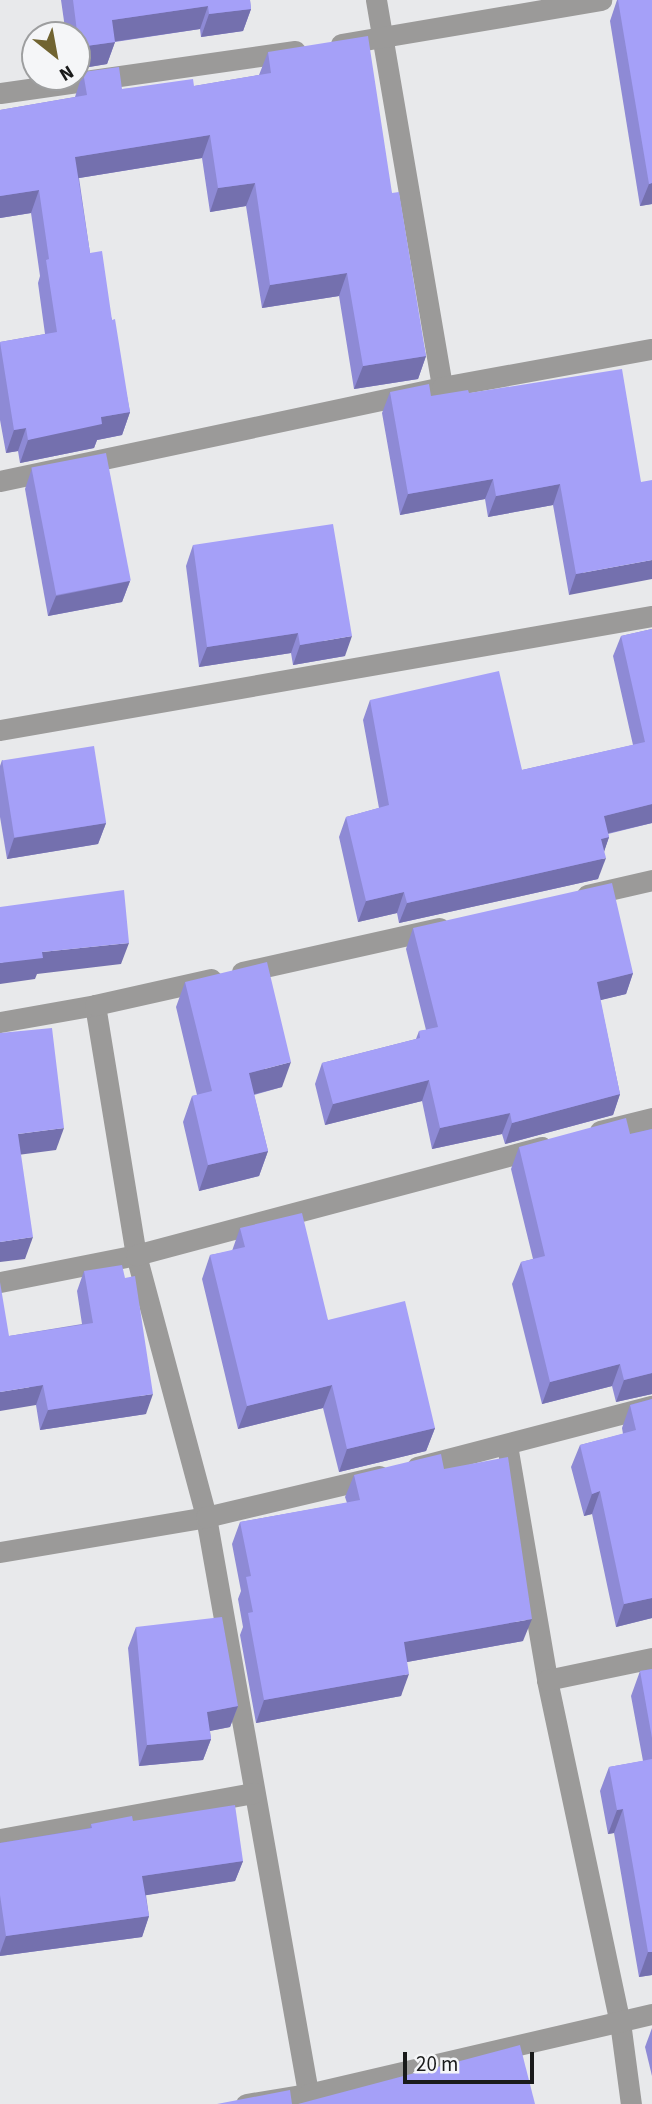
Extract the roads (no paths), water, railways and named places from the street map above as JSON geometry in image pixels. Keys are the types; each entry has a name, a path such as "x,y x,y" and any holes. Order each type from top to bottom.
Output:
{"street":[{"path":"376,0 442,387"},
{"path":"0,93 383,38 601,0"},
{"path":"0,481 442,387 652,349"},
{"path":"0,730 652,616"},
{"path":"570,899 652,880"},
{"path":"0,1022 95,1005 462,923"},
{"path":"95,1005 136,1255 206,1517 309,2099"},
{"path":"586,1135 652,1118"},
{"path":"0,1282 136,1255 559,1142"},
{"path":"0,1552 206,1517 508,1445 652,1406"},
{"path":"508,1445 547,1679 620,2022 631,2104"},
{"path":"547,1679 652,1658"},
{"path":"0,1839 254,1793"},
{"path":"246,2104 309,2099 652,2014"}]}
